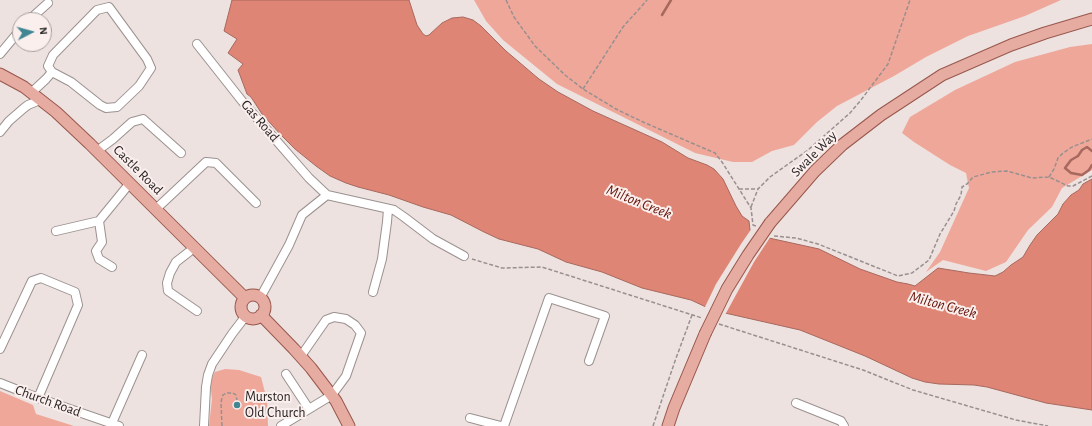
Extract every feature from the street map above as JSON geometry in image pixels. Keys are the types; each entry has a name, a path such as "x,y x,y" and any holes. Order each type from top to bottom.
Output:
{"main road":[{"name":"Swale Way","path":"668,426 705,334 727,289 765,226 815,171 842,146 882,114 942,75 982,56 1018,42 1092,19"},
{"name":"Castle Road","path":"1,77 24,88 56,112 97,150 244,298"},
{"path":"250,295 260,298 264,304 261,315 254,319 245,317 241,308 244,298 250,295"},
{"path":"261,315 301,356 336,401 349,426"}],"street":[{"path":"38,12 48,3"},
{"path":"109,7 147,59 151,68 139,86 117,107 106,108 71,82 52,72 48,66 53,55 97,10 109,7"},
{"path":"0,54 12,40"},
{"name":"Gas Road","path":"197,44 242,101 309,178 327,195"},
{"path":"31,93 52,72"},
{"path":"0,132 9,121 24,108 40,100"},
{"path":"97,150 132,122 143,119 181,153"},
{"path":"156,209 206,162 216,162 256,203"},
{"path":"56,231 99,221 130,183"},
{"path":"260,298 289,245 302,215 327,195 394,210 433,238 464,256"},
{"path":"373,292 382,259 388,209"},
{"path":"99,221 102,242 96,251 99,259 112,267"},
{"path":"194,248 176,262 167,283 168,291 197,311"},
{"path":"0,349 32,281 41,278 75,292 78,305 38,398"},
{"path":"470,418 502,426 513,401 549,298 605,316 590,361"},
{"path":"204,426 206,388 212,364 245,317"},
{"path":"282,426 332,396 346,376 361,333 346,319 334,317 326,320 301,356"},
{"path":"116,425 142,355"},
{"path":"286,374 309,409"},
{"name":"Church Road","path":"0,382 38,398 116,425"},
{"path":"796,403 841,421 844,426"}],"path":[{"path":"506,0 514,17 535,46 565,75 583,89 616,109 714,153 722,162 750,208 753,225 765,226"},
{"path":"583,89 623,27 647,0"},
{"path":"750,208 758,190 770,177 808,150 850,113 888,64 910,0"},
{"path":"823,136 830,147"},
{"path":"1049,177 1058,158 1063,153 1072,146 1092,139"},
{"path":"774,236 796,238 818,244 898,276 912,273 929,260 940,234 961,196 962,187 973,177 992,172 1007,171 1032,178 1049,177 1068,186 1073,186 1092,176"},
{"path":"739,189 758,190"},
{"path":"464,256 502,268 542,266 707,320"},
{"path":"653,426 674,361 692,315"},
{"path":"714,322 863,370 913,390 1016,420 1048,426"},
{"path":"222,426 221,403 223,394 233,393 236,395 237,400"}],"shaded area":[{"path":"474,0 1061,0 1025,16 968,36 926,57 894,76 837,106 817,122 794,145 772,151 752,162 733,162 695,153 557,84 503,40 486,21"},
{"path":"1092,44 1092,170 1062,188 1052,207 1028,230 1006,262 986,271 943,260 926,272 940,252 969,188 966,173 950,165 902,133 910,117 955,90 1015,62 1070,47"},
{"path":"225,369 239,370 261,377 267,400 268,426 209,426 212,399 210,382 215,372"},
{"path":"0,391 33,405 36,414 74,426 0,426"}],"water":[{"name":"Milton Creek","path":"232,0 409,0 417,25 426,36 442,23 452,18 463,17 473,20 539,79 558,92 593,111 662,142 688,158 714,169 723,179 742,216 749,221 750,230 769,238 819,249 860,269 897,282 915,286 938,268 995,276 1003,272 1023,257 1037,235 1058,214 1063,204 1071,195 1079,190 1083,184 1092,179 1092,410 1046,403 987,387 925,382 912,378 865,356 800,330 725,313 691,300 642,288 602,272 566,262 538,249 499,239 451,215 389,195 358,187 330,176 295,149 262,114 251,97 247,94 238,70 243,64 228,53 237,39 224,31"}],"pier":[{"path":"752,228 771,236 754,262 725,315 704,309 716,284"}],"waterway":[{"path":"662,15 671,0"},
{"path":"1092,151 1087,147 1082,150 1078,156 1071,160 1065,168 1071,173 1082,175 1089,170 1092,165"}],"place":[{"name":"Murston Old Church","path":"237,405"}]}
